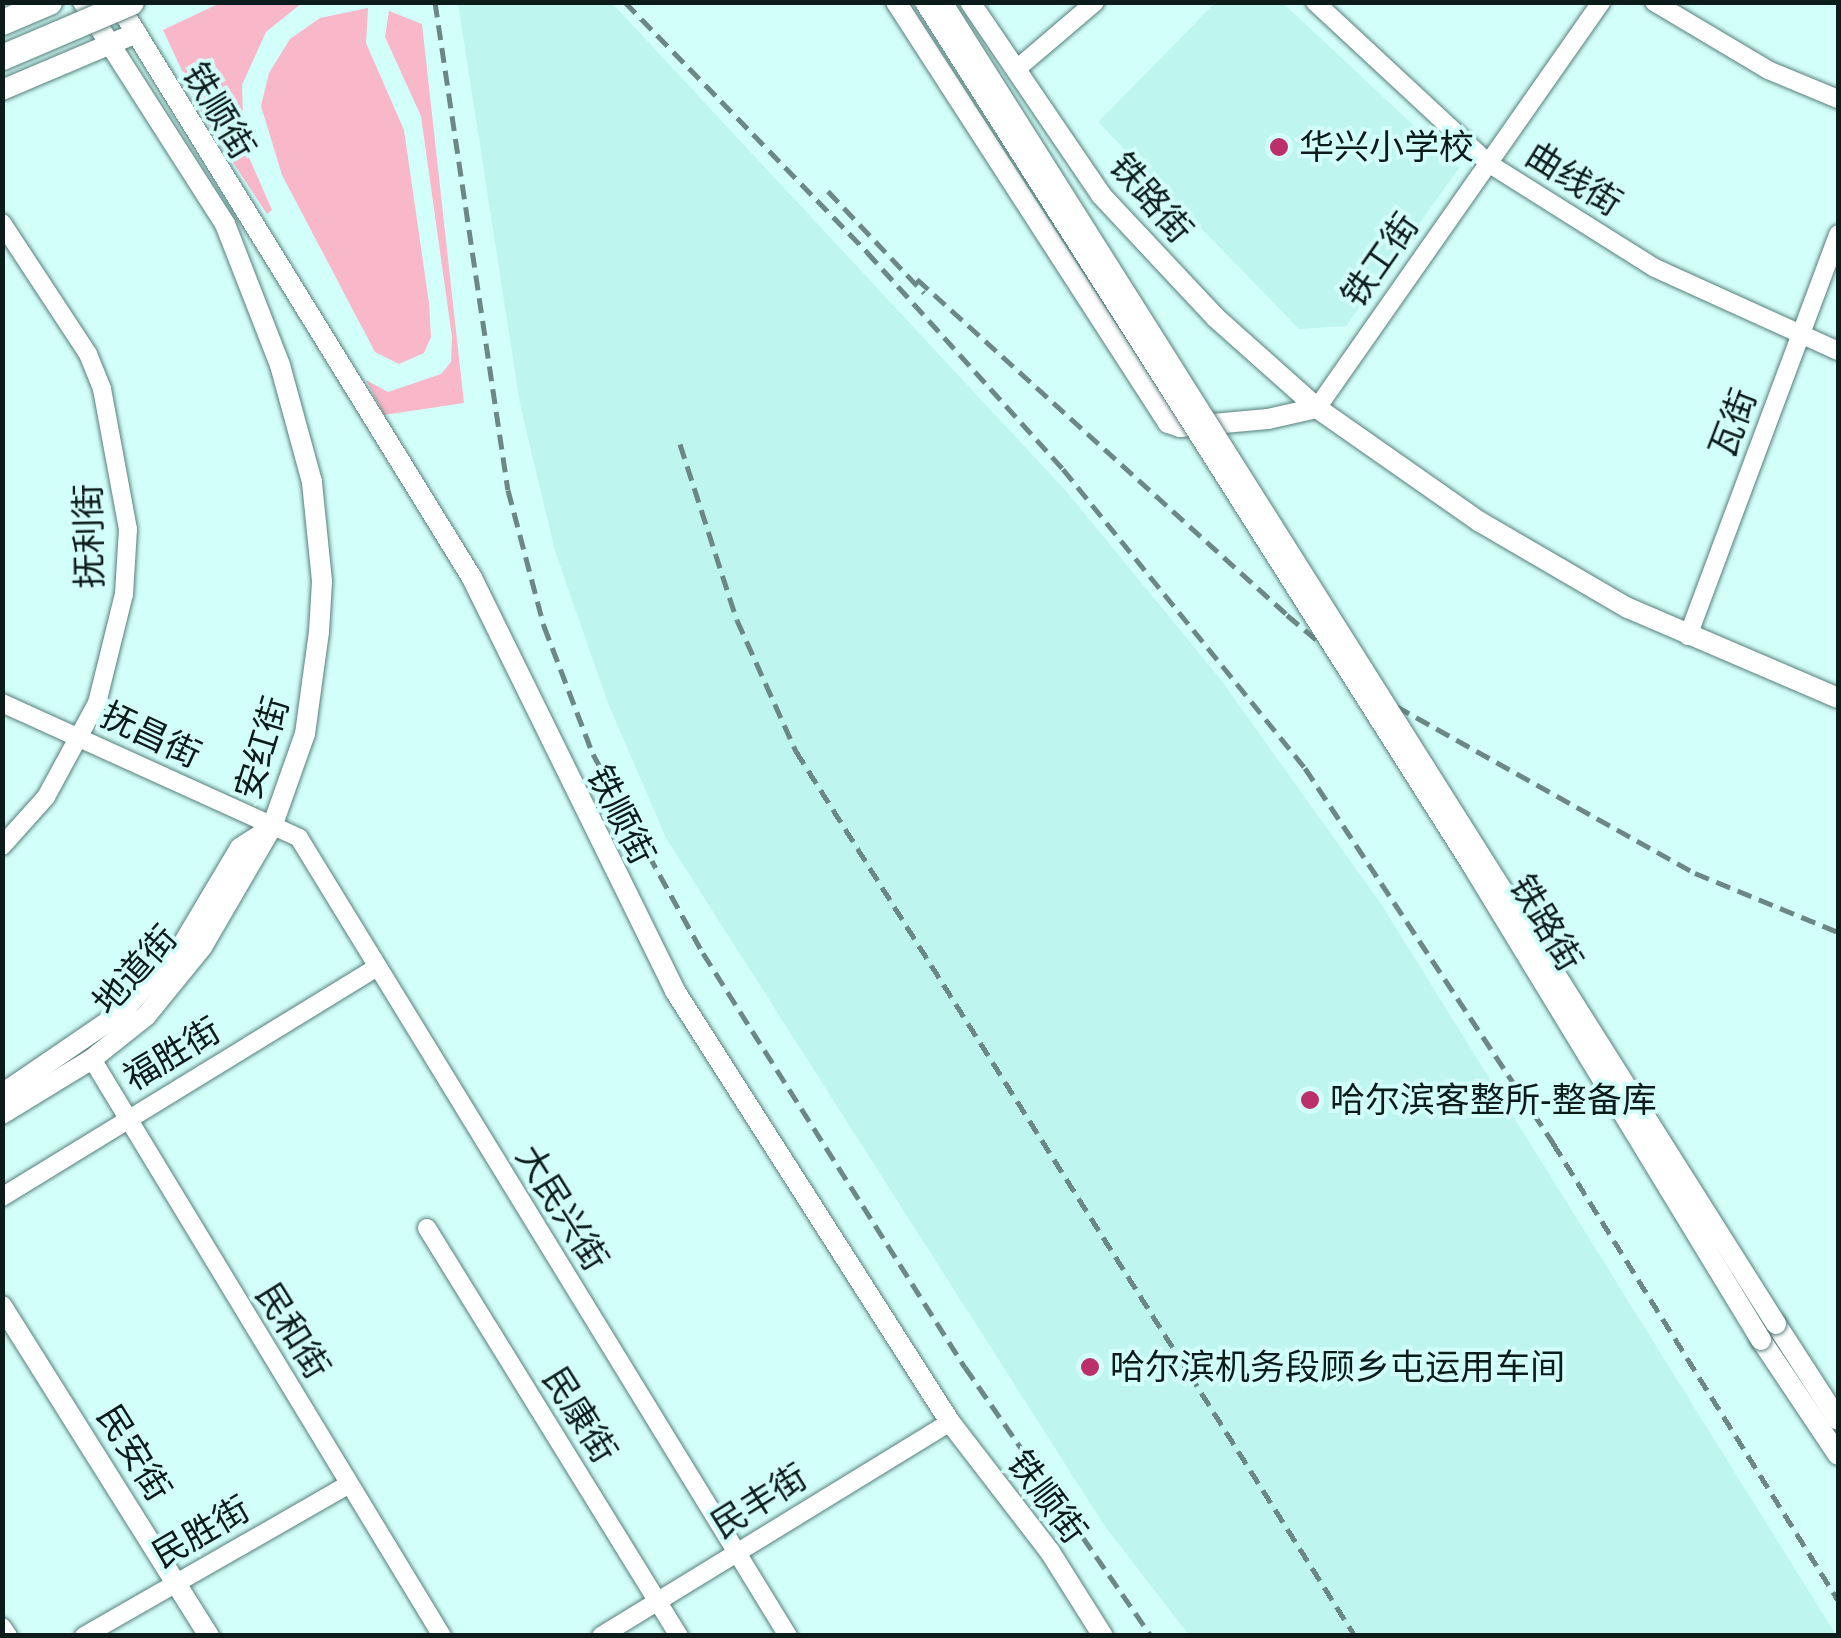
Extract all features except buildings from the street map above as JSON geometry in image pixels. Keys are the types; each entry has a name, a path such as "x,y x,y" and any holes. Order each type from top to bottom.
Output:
{"highway":[{"path":"2,22 49,2"},
{"path":"2,58 131,2"}],"main road":[{"name":"铁顺街","path":"82,2 226,224 280,366"},
{"name":"铁顺街","path":"117,2 472,578 675,991 950,1422 1050,1552 1103,1636"},
{"path":"896,2 1168,422 1180,427 1268,420 1316,408"},
{"name":"铁路街","path":"925,2 1769,1332 1838,1454"},
{"path":"942,2 1769,1332"},
{"name":"铁路街","path":"970,2 1101,195 1215,317 1316,408 1480,522 1688,636 1838,698"},
{"path":"2,90 136,34"},
{"name":"安红街","path":"2,1094 122,1012 181,947 240,848 272,827 306,734 322,580 312,482 280,366"},
{"name":"地道街","path":"2,1114 92,1059 178,981 272,827"},
{"name":"民安街","path":"2,1306 209,1636"},
{"name":"铁路街","path":"1769,1332 1838,1420"}],"street":[{"path":"1019,67 1095,2"},
{"name":"曲线街","path":"1316,2 1488,164 1655,268 1838,351"},
{"name":"铁工街","path":"1316,408 1601,2"},
{"path":"1654,2 1768,70 1838,99"},
{"name":"抚利街","path":"2,224 88,354 124,485 124,594 97,703 46,797 2,846"},
{"name":"瓦街","path":"1688,636 1838,234"},
{"name":"抚昌街","path":"2,703 272,827"},
{"name":"大民兴街","path":"272,827 299,838 788,1636"},
{"name":"福胜街","path":"2,1197 376,968"},
{"name":"民和街","path":"92,1059 442,1636"},
{"name":"民康街","path":"427,1228 680,1636"},
{"name":"民丰街","path":"601,1636 950,1422"},
{"name":"民胜街","path":"84,1636 349,1484"},
{"path":"2,1628 8,1636"}],"shaded area":[{"name":"华兴小学校","path":"1216,2 1283,3 1459,168 1346,326 1299,329 1098,122"},
{"path":"220,3 302,3 266,32 242,85 244,146 272,210 267,214 204,118 163,30"},
{"path":"458,3 612,3 1066,491 1221,680 1381,904 1836,1635 1189,1635 1104,1525 666,838 608,703 555,551 520,404"},
{"path":"368,8 366,43 404,130 429,303 431,337 424,353 399,364 375,352 282,175 261,106 269,73 290,39 320,18"},
{"path":"389,11 422,24 464,403 384,415 366,380 388,392 441,374 451,362 452,337 421,116 385,37"}],"railway":[{"path":"435,2 508,490 544,626 593,754 703,953 965,1367 1151,1636"},
{"path":"625,2 867,252 1063,469 1305,768 1553,1143 1838,1600"},
{"path":"828,191 924,293"},
{"path":"917,279 1287,615 1396,706 1695,873 1838,932"},
{"path":"680,444 737,620 796,751 1355,1636"}],"place":[{"name":"华兴小学校","path":"1279,147"},
{"name":"哈尔滨客整所-整备库","path":"1310,1100"},
{"name":"哈尔滨机务段顾乡屯运用车间","path":"1090,1367"}]}
